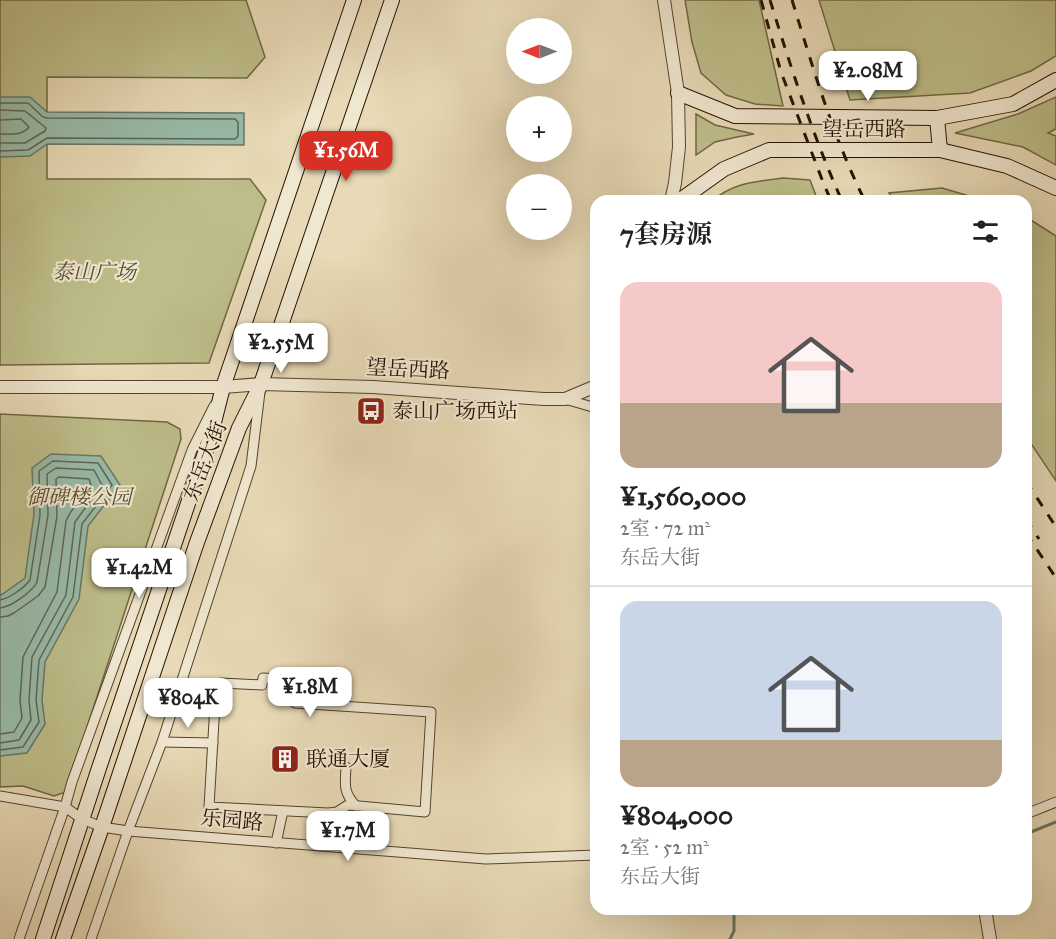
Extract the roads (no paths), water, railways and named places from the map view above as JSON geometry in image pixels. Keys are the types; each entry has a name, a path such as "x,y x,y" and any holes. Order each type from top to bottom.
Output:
{"main road":[{"name":"东岳大街","path":"43,939 210,438 223,387 354,0"},
{"name":"东岳大街","path":"63,939 196,545 239,428 261,384 392,0"},
{"path":"678,93 735,116 937,118 1013,104 1056,80"},
{"path":"937,118 940,150"},
{"name":"望岳西路","path":"688,195 724,169 769,150 940,150 1007,166 1056,188"}],"street":[{"path":"664,0 678,93 679,147 672,195"},
{"path":"675,183 678,195"},
{"path":"91,939 128,831 162,742 251,466 261,384"},
{"name":"望岳西路","path":"0,387 223,387 261,384 373,387 544,399 565,399 590,389"},
{"path":"20,939 72,782 192,450 223,387"},
{"path":"565,399 590,406"},
{"path":"263,678 296,680 295,703 431,712 425,812 356,806 348,806 337,812 328,813 210,807 213,743 216,687 221,683 262,685 263,678"},
{"path":"162,742 213,743"},
{"path":"346,767 347,796 356,806"},
{"path":"0,796 65,807"},
{"path":"1032,812 1056,802"},
{"name":"乐园路","path":"65,807 82,819 102,827 128,831 486,859 590,855"},
{"path":"276,843 283,811"},
{"path":"986,915 990,939"}],"water":[{"path":"0,97 30,97 47,112 244,113 244,145 47,144 30,156 0,157"},
{"path":"51,454 101,456 120,485 88,526 79,599 45,662 42,700 45,724 27,753 0,756 0,596 25,578 34,514 32,468"}],"waterway":[{"path":"1032,832 1056,822"},
{"path":"730,939 734,931 734,915"}],"railway":[{"path":"761,0 781,72 828,195"},
{"path":"770,0 803,102 839,195"},
{"path":"792,0 833,127 862,195"},
{"path":"1032,490 1056,527"},
{"path":"1032,528 1039,539"},
{"path":"1032,542 1056,578"}],"place":[{"name":"泰山广场西站","path":"371,411"},
{"name":"联通大厦","path":"285,759"}],"park label":[{"name":"泰山广场","path":"94,272"},
{"name":"御碑楼公园","path":"79,497"}]}
